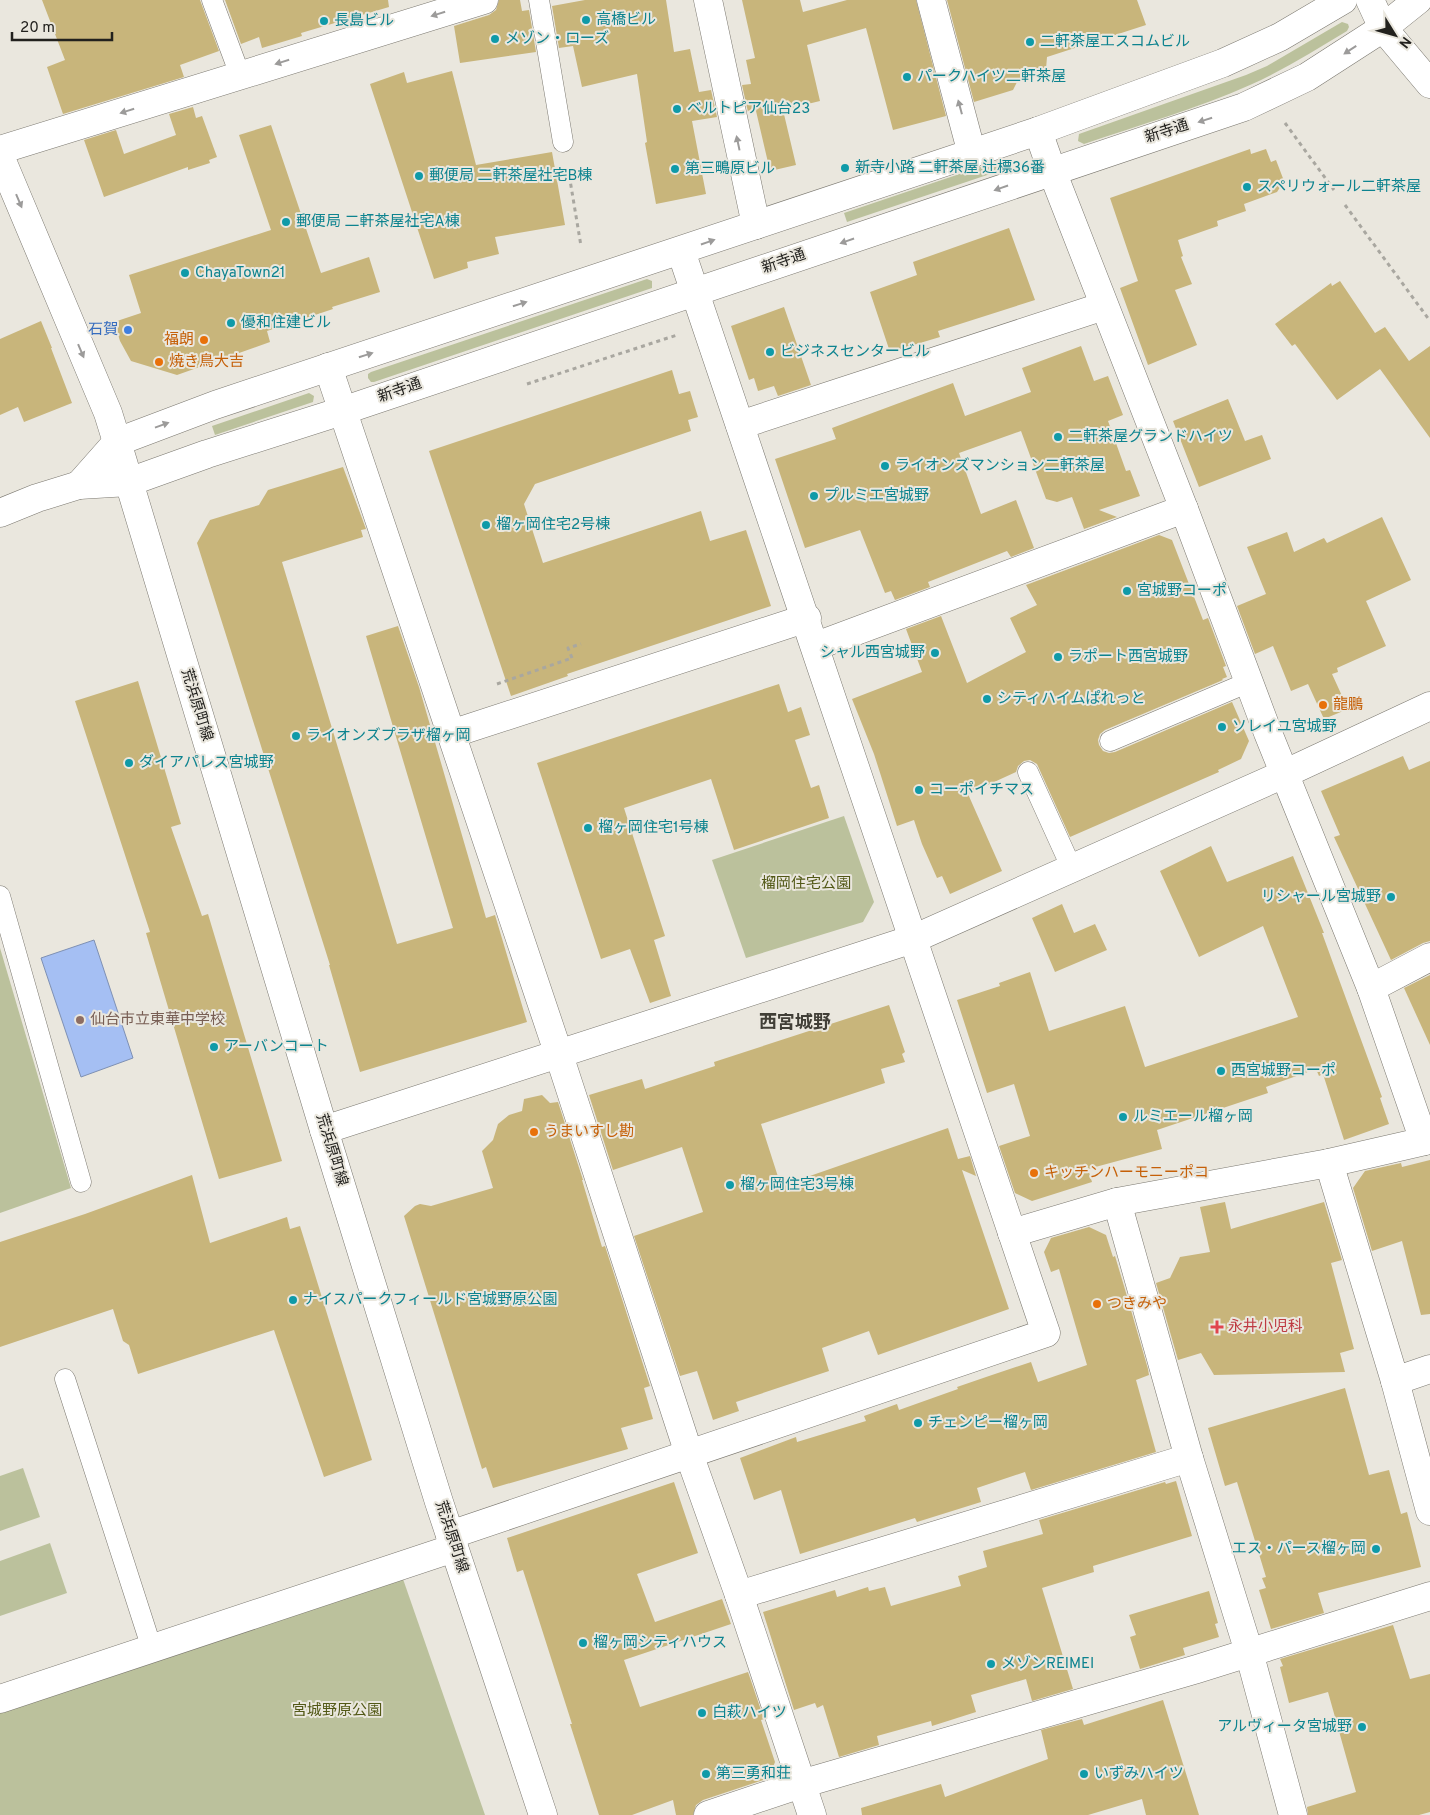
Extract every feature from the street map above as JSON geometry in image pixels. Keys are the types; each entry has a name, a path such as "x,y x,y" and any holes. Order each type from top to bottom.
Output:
{"street":[{"path":"0,157 240,75 484,0"},
{"path":"708,0 756,225"},
{"path":"931,0 972,154"},
{"path":"79,485 117,442 215,405 1038,131 1222,63 1280,37 1343,0"},
{"path":"1370,0 1383,28 1430,84"},
{"name":"新寺通","path":"129,482 206,454 342,411 1244,107 1308,77 1383,28 1418,0"},
{"path":"1012,1233 1117,1202 1329,1163 1427,1140 1371,988 1248,682 1184,509 1038,131"},
{"name":"荒浜原町線","path":"0,157 108,413 324,1130 452,1542 542,1815"},
{"path":"0,1699 152,1649 452,1542 689,1454 1046,1333 807,618 681,251"},
{"path":"740,425 1104,306"},
{"path":"328,368 559,1055 689,1454 739,1594 812,1815"},
{"path":"0,513 37,498 79,485 129,482"},
{"path":"816,646 1184,509"},
{"path":"451,734 807,618"},
{"path":"324,1130 913,939 1284,774 1430,706"},
{"path":"1371,988 1430,957"},
{"path":"1329,1163 1395,1380 1430,1511"},
{"path":"1117,1202 1188,1458 1249,1652 1293,1815"},
{"path":"1395,1380 1430,1369"},
{"path":"739,1594 1188,1458"},
{"path":"708,1815 801,1784 1249,1652 1430,1596"}],"lane":[{"path":"212,0 240,75"},
{"path":"539,0 563,142"},
{"path":"1110,741 1248,682"},
{"path":"1028,772 1072,869"},
{"path":"0,896 80,1182"},
{"path":"65,1379 152,1649"}],"path":[{"path":"1285,123 1334,190"},
{"path":"563,142 581,246"},
{"path":"1345,205 1430,321"},
{"path":"492,685 572,658"}],"green space":[{"path":"1342,22 1348,24 1347,31 1250,85 1188,109 1084,144 1078,141 1079,134 1267,66"},
{"path":"998,161 1003,164 1002,170 847,222 844,213"},
{"path":"647,279 652,281 652,288 374,382 371,382 368,378 368,374 371,372"},
{"path":"309,393 314,396 313,402 215,435 212,426"},
{"name":"榴岡住宅公園","path":"844,816 874,902 863,922 746,958 712,860"},
{"path":"0,948 71,1188 0,1213"},
{"path":"23,1468 40,1517 0,1531 0,1476"},
{"path":"50,1543 67,1593 0,1616 0,1561"},
{"name":"宮城野原公園","path":"403,1579 485,1815 0,1815 0,1711"}],"water":[{"path":"94,940 133,1058 81,1077 41,958"}],"building":[{"path":"42,0 200,0 219,51 180,65 184,77 63,114 47,67 65,60"},
{"path":"225,0 388,0 389,7 301,33 302,36 262,48 259,37 241,44"},
{"name":"メゾン・ローズ","path":"499,0 520,0 522,11 529,10 536,52 460,63 454,26 489,15 496,10"},
{"path":"585,0 666,0 674,52 690,49 699,92 711,90 717,117 692,121 706,194 656,204 645,143 647,142 637,74 582,87 573,46 559,48 552,6"},
{"path":"742,0 800,0 803,12 847,0 916,0 946,116 893,130 866,28 807,45 820,101 783,110 796,165 770,171 756,111 748,112 742,85 751,84 746,60 755,58"},
{"name":"二軒茶屋エスコムビル","path":"947,0 1137,0 1146,25 1047,57 1046,69 1018,80 1013,90 974,102"},
{"path":"452,71 476,165 552,152 565,225 495,237 499,254 467,262 468,268 434,279 370,84 404,72 407,83"},
{"path":"193,107 196,118 202,116 217,157 209,160 210,163 188,170 188,167 104,197 84,140 116,130 124,154 176,135 169,114"},
{"path":"271,125 321,273 369,257 380,292 267,331 270,342 177,375 131,361 120,341 114,322 141,313 129,275 271,230 239,135"},
{"path":"1250,149 1251,154 1266,149 1271,162 1276,160 1284,181 1277,192 1244,204 1246,211 1217,221 1218,226 1178,240 1183,256 1181,257 1192,284 1175,290 1197,345 1148,365 1120,288 1138,281 1110,198"},
{"path":"1009,228 1035,300 938,331 940,337 890,352 870,292 917,275 913,262"},
{"path":"1340,281 1375,333 1385,327 1409,361 1430,346 1430,438 1380,369 1337,400 1295,344 1292,346 1275,324 1331,283 1332,286"},
{"name":"ビジネスセンタービル","path":"784,307 811,385 778,396 774,386 758,391 754,378 749,380 731,326"},
{"path":"41,321 72,403 24,422 18,407 0,415 0,339"},
{"path":"1081,346 1094,381 1108,376 1123,415 1108,421 1126,471 1130,470 1140,496 1099,510 1117,517 1084,529 1072,497 1057,502 1046,499 1021,431 959,453 981,514 1016,500 1034,548 1011,557 1007,551 928,582 930,587 895,600 891,591 885,593 860,530 805,548 775,459 836,439 832,428 953,383 965,416 1031,392 1022,368"},
{"path":"672,370 679,394 690,391 698,417 688,420 691,431 535,484 524,504 543,563 701,511 710,541 746,530 771,606 567,674 568,676 511,696 429,451"},
{"path":"1228,399 1245,441 1262,435 1271,459 1199,487 1173,421"},
{"path":"343,467 366,529 361,530 363,537 282,562 397,944 453,928 366,636 398,626 419,687 486,918 495,915 527,1022 360,1072 330,965 197,543 210,520 259,505 268,490"},
{"path":"1382,517 1411,580 1366,601 1386,646 1337,668 1338,672 1332,674 1348,709 1324,719 1308,684 1291,691 1273,646 1255,654 1237,606 1266,594 1247,547 1287,532 1294,552 1324,538 1327,543"},
{"path":"1159,535 1172,540 1203,620 1208,618 1226,666 1223,667 1227,677 1105,730 1100,734 1099,745 1103,751 1115,752 1232,702 1249,741 1241,759 1218,770 1219,772 1070,837 1037,764 1030,760 1024,761 1018,766 1016,772 968,794 1002,871 950,894 942,876 937,878 914,820 897,826 874,754 852,699 922,672 906,629 941,616 967,683 1026,652 1010,618 1037,605 1026,585"},
{"path":"138,681 181,824 171,827 202,916 208,914 282,1161 219,1179 146,933 150,932 75,701"},
{"name":"榴ヶ岡住宅1号棟","path":"779,684 788,712 801,707 810,735 795,740 811,788 819,785 829,818 734,850 711,779 624,808 665,936 654,940 671,996 650,1003 630,949 601,959 537,763"},
{"path":"1403,756 1409,770 1430,761 1430,941 1391,960 1334,837 1340,835 1321,791"},
{"path":"1211,846 1227,882 1293,856 1324,933 1322,933 1382,1097 1380,1098 1389,1124 1344,1140 1323,1074 1319,1076 1316,1069 1266,1087 1268,1093 1157,1130 1162,1149 1088,1169 1092,1182 1032,1201 1015,1193 999,1146 1030,1136 1014,1084 987,1093 957,1000 1000,986 999,983 1030,972 1049,1031 1125,1006 1145,1067 1298,1017 1263,926 1199,957 1160,871"},
{"path":"1062,904 1074,933 1095,924 1107,950 1055,972 1032,918"},
{"path":"1430,975 1430,1045 1404,988"},
{"path":"889,1005 905,1052 902,1054 905,1062 881,1069 885,1083 761,1124 781,1186 948,1128 958,1159 970,1156 976,1176 962,1170 1009,1309 878,1355 869,1331 822,1348 829,1371 736,1402 739,1411 713,1420 697,1371 680,1376 634,1236 703,1212 682,1147 613,1170 589,1095 642,1079 645,1089 715,1066 714,1062"},
{"path":"542,1095 550,1103 558,1102 602,1247 605,1246 650,1386 644,1388 653,1419 621,1428 628,1449 493,1488 486,1467 482,1469 404,1216 420,1204 431,1206 493,1188 482,1151 493,1140 498,1124 509,1115 522,1111 524,1099"},
{"path":"1430,1160 1430,1314 1421,1315 1402,1241 1372,1251 1353,1188 1365,1171 1401,1163 1402,1167"},
{"path":"192,1175 210,1243 287,1217 290,1229 300,1226 372,1460 324,1477 274,1330 138,1374 129,1345 123,1341 113,1309 0,1347 0,1242 85,1214"},
{"path":"1225,1202 1231,1229 1324,1202 1342,1260 1331,1263 1354,1349 1340,1353 1345,1372 1214,1375 1201,1353 1178,1360 1156,1283 1170,1278 1180,1257 1210,1252 1200,1207"},
{"path":"1089,1227 1106,1235 1124,1286 1148,1369 1149,1375 1136,1380 1156,1452 1031,1490 1025,1472 977,1488 981,1502 917,1522 915,1518 800,1554 781,1490 754,1500 740,1458 796,1437 797,1442 866,1421 864,1416 897,1404 899,1410 958,1389 957,1387 1031,1362 1038,1382 1087,1365 1059,1269 1051,1272 1044,1252 1051,1238"},
{"path":"1345,1388 1369,1475 1389,1470 1401,1514 1407,1512 1421,1567 1318,1593 1324,1613 1271,1629 1259,1590 1266,1588 1262,1578 1266,1577 1237,1482 1225,1486 1208,1428"},
{"path":"1176,1481 1192,1536 1093,1566 1094,1572 1042,1588 1073,1689 1032,1701 1026,1679 971,1695 976,1712 932,1726 931,1721 877,1736 879,1745 839,1757 823,1705 817,1708 815,1703 794,1710 763,1612 835,1590 837,1597 868,1587 869,1591 885,1587 891,1606 961,1586 958,1576 987,1567 983,1551 1043,1534 1039,1520 1165,1482 1166,1484"},
{"path":"674,1482 698,1553 637,1574 655,1622 722,1599 731,1624 624,1660 640,1707 748,1672 764,1719 761,1720 775,1762 769,1778 703,1800 696,1805 693,1815 676,1815 673,1800 632,1815 599,1815 523,1570 517,1572 507,1538"},
{"path":"1209,1591 1218,1623 1215,1624 1219,1637 1183,1648 1185,1655 1140,1669 1130,1637 1136,1635 1129,1615"},
{"path":"1393,1625 1410,1679 1430,1674 1430,1812 1419,1815 1308,1815 1307,1807 1356,1792 1328,1692 1289,1703 1280,1667 1283,1666 1280,1659"},
{"path":"1163,1700 1199,1815 1146,1815 1142,1799 1088,1815 862,1815 861,1808 941,1784 945,1797 1048,1759 1041,1730 1082,1719 1084,1725"}],"place":[{"name":"高橋ビル","path":"586,20"},
{"name":"長島ビル","path":"324,21"},
{"name":"メゾン・ローズ","path":"495,39"},
{"name":"二軒茶屋エスコムビル","path":"1030,42"},
{"name":"パークハイツ二軒茶屋","path":"907,77"},
{"name":"ベルトピア仙台23","path":"677,109"},
{"name":"新寺小路 二軒茶屋 辻標36番","path":"845,168"},
{"name":"第三鴫原ビル","path":"675,169"},
{"name":"郵便局 二軒茶屋社宅B棟","path":"419,176"},
{"name":"スペリウォール二軒茶屋","path":"1247,187"},
{"name":"郵便局 二軒茶屋社宅A棟","path":"286,222"},
{"name":"ChayaTown21","path":"185,273"},
{"name":"優和住建ビル","path":"231,323"},
{"name":"石賀","path":"128,330"},
{"name":"福朗","path":"204,340"},
{"name":"ビジネスセンタービル","path":"770,352"},
{"name":"焼き鳥大吉","path":"159,362"},
{"name":"二軒茶屋グランドハイツ","path":"1058,437"},
{"name":"ライオンズマンション二軒茶屋","path":"885,466"},
{"name":"プルミエ宮城野","path":"814,496"},
{"name":"榴ヶ岡住宅2号棟","path":"486,525"},
{"name":"宮城野コーポ","path":"1127,591"},
{"name":"シャル西宮城野","path":"935,653"},
{"name":"ラポート西宮城野","path":"1058,657"},
{"name":"シティハイムぱれっと","path":"987,699"},
{"name":"龍鵬","path":"1323,705"},
{"name":"ソレイユ宮城野","path":"1222,727"},
{"name":"ライオンズプラザ榴ヶ岡","path":"296,736"},
{"name":"ダイアパレス宮城野","path":"129,763"},
{"name":"コーポイチマス","path":"919,790"},
{"name":"榴ヶ岡住宅1号棟","path":"588,828"},
{"name":"リシャール宮城野","path":"1391,897"},
{"name":"仙台市立東華中学校","path":"80,1020"},
{"name":"アーバンコート","path":"214,1047"},
{"name":"西宮城野コーポ","path":"1221,1071"},
{"name":"ルミエール榴ヶ岡","path":"1123,1117"},
{"name":"うまいすし勘","path":"534,1132"},
{"name":"キッチンハーモニーポコ","path":"1034,1173"},
{"name":"榴ヶ岡住宅3号棟","path":"730,1185"},
{"name":"ナイスパークフィールド宮城野原公園","path":"293,1300"},
{"name":"つきみや","path":"1097,1304"},
{"name":"永井小児科","path":"1217,1327"},
{"name":"チェンピー榴ヶ岡","path":"918,1423"},
{"name":"エス・パース榴ヶ岡","path":"1376,1549"},
{"name":"榴ヶ岡シティハウス","path":"583,1643"},
{"name":"メゾンREIMEI","path":"991,1664"},
{"name":"白萩ハイツ","path":"702,1713"},
{"name":"アルヴィータ宮城野","path":"1362,1727"},
{"name":"第三勇和荘","path":"706,1774"},
{"name":"いずみハイツ","path":"1084,1774"}],"district":[{"name":"西宮城野","path":"795,1023"}]}
